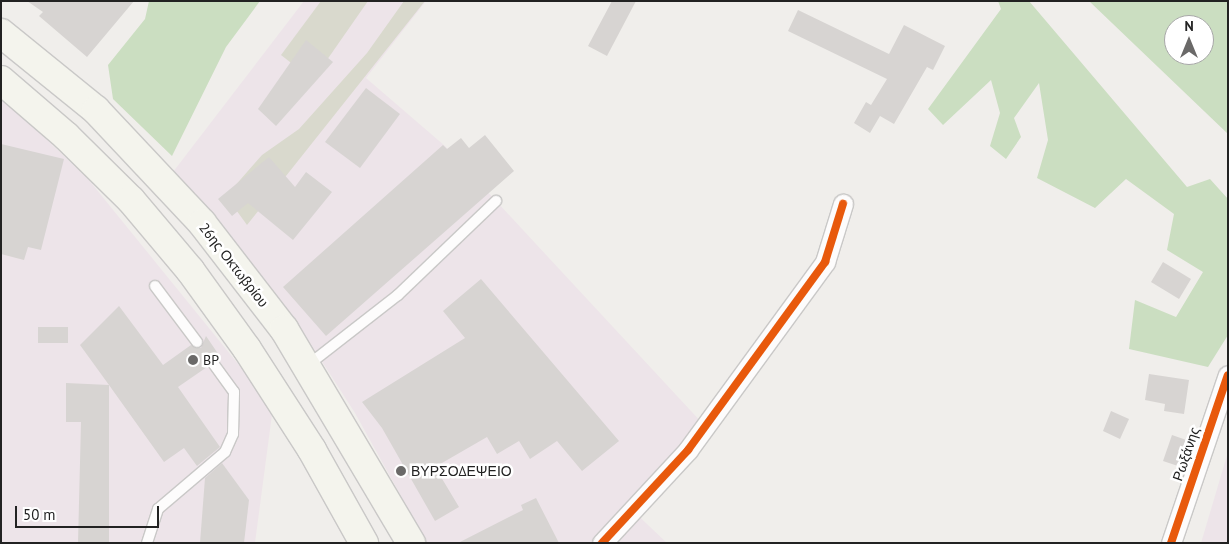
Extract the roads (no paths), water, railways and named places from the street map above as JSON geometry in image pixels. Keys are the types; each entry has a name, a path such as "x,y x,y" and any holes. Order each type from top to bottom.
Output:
{"main road":[{"name":"26ης Οκτωβρίου","path":"1,33 96,110 161,176 284,329 411,543"},
{"path":"1,80 118,187 190,270 247,348 312,450 364,543"}],"street":[{"path":"602,543 688,450 819,271 843,204"},
{"name":"Ρωξάνης","path":"1171,543 1228,375"}],"lane":[{"path":"307,366 398,295 496,201"},
{"path":"154,286 196,342"},
{"path":"147,543 158,509 225,452 233,434 234,392 212,363"}],"place":[{"name":"BP","path":"193,360"},
{"name":"ΒΥΡΣΟΔΕΨΕΙΟ","path":"401,471"}]}
